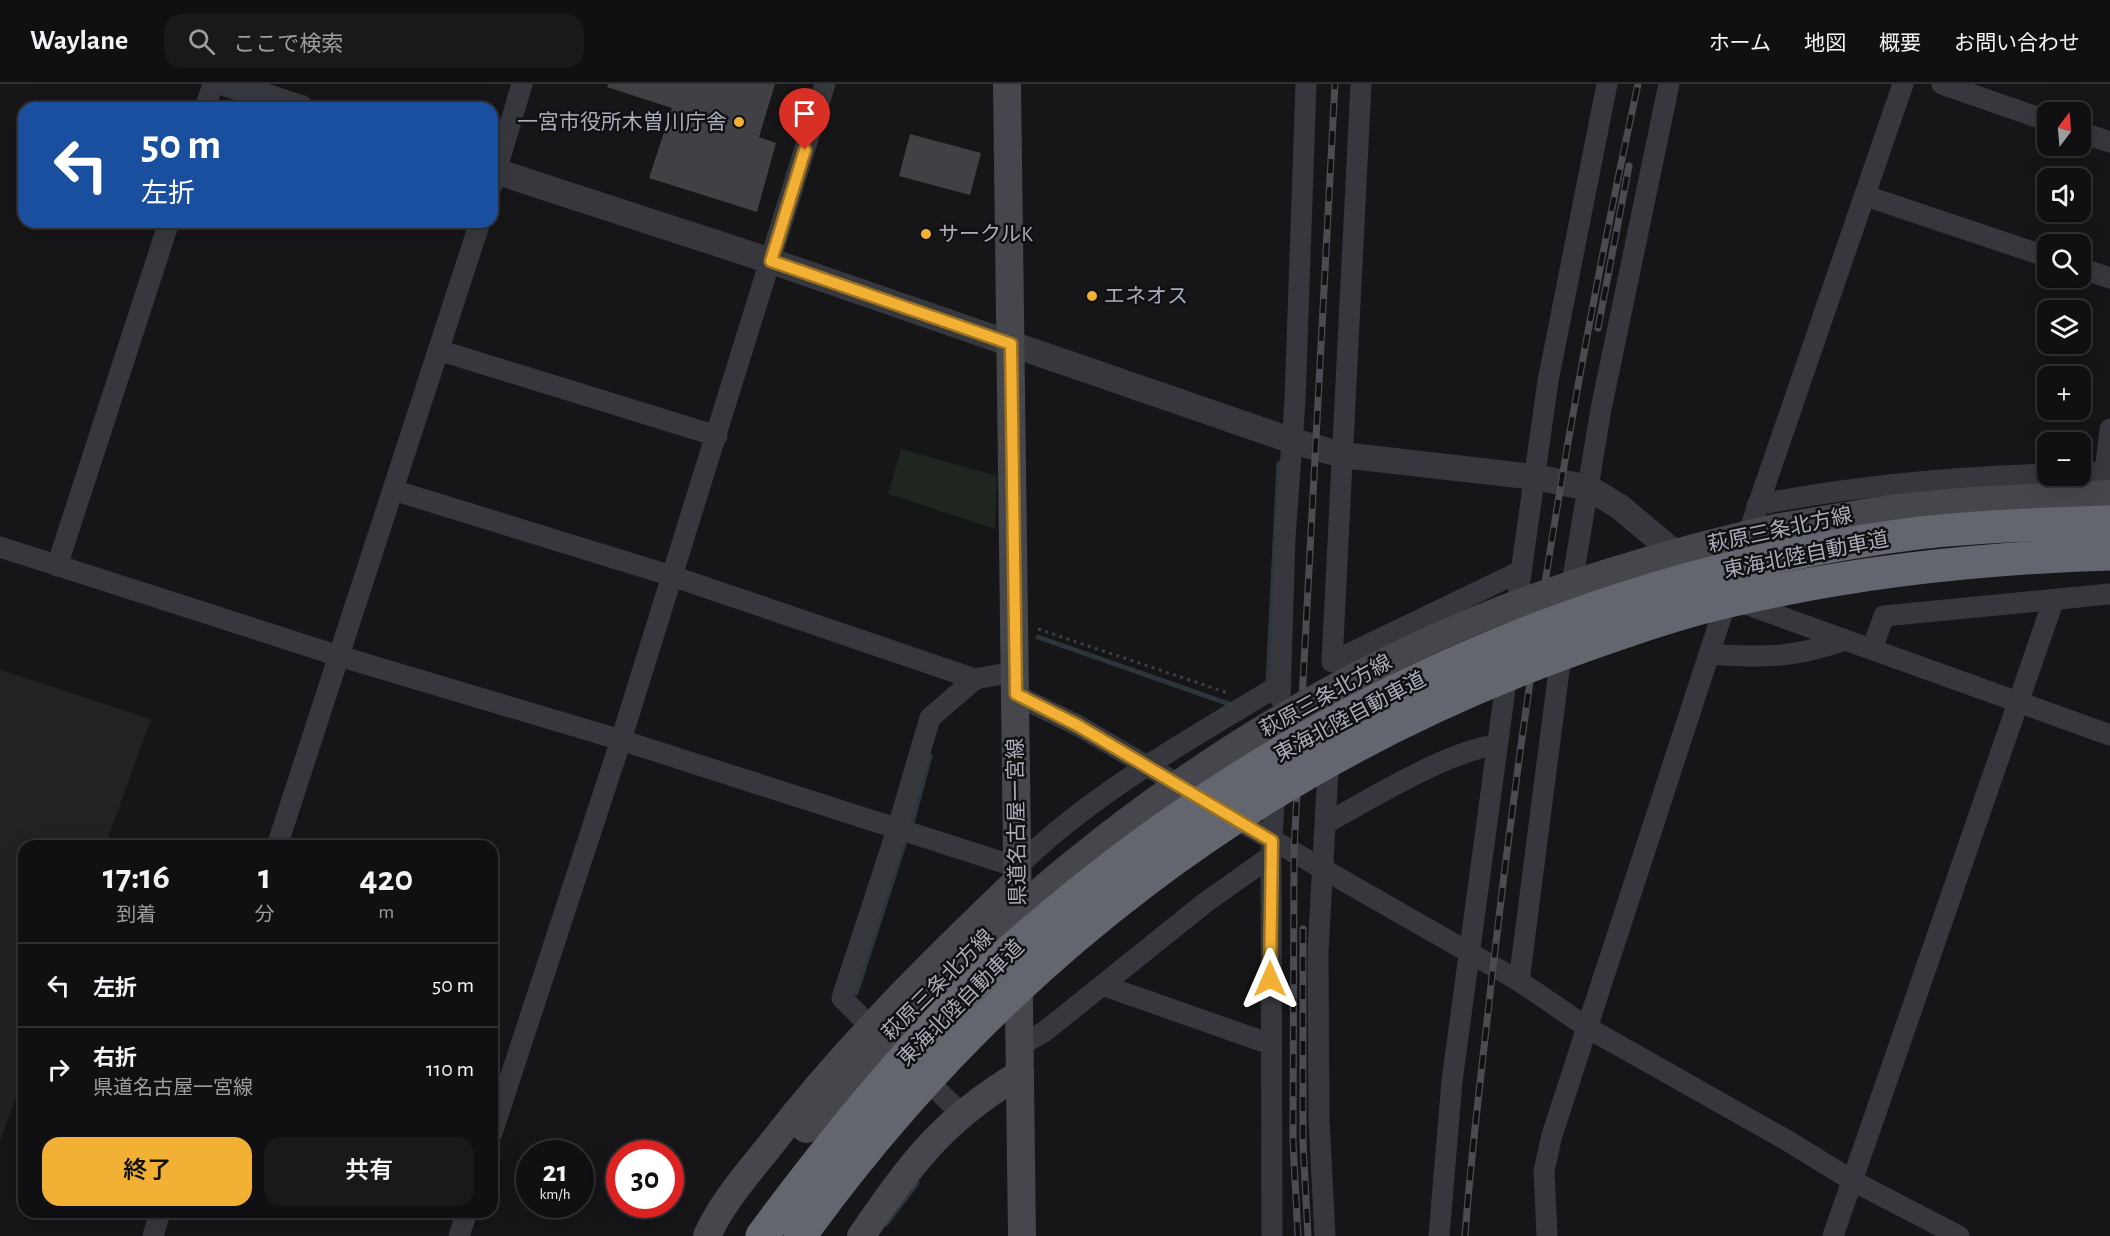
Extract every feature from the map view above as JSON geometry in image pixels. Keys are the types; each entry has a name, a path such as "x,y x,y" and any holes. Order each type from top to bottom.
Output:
{"highway":[{"name":"東海北陸自動車道","path":"762,1236 807,1174 916,1044 976,983 1034,931 1110,868 1177,819 1249,771 1341,717 1526,634 1617,600 1710,574 1814,551 1919,534 2026,525 2109,492"},
{"name":"東海北陸自動車道","path":"800,1236 885,1124 940,1062 997,1005 1064,945 1199,842 1261,801 1350,750 1440,705 1526,667 1622,633 1718,604 1817,582 1922,566 2024,557 2110,554"}],"main road":[{"name":"県道名古屋一宮線","path":"1007,84 1022,1236"},
{"name":"萩原三条北方線","path":"727,1236 806,1129 890,1031 969,953 1022,905 1135,815 1250,738 1390,660 1467,624 1537,598 1658,558 1780,527 1878,511 1971,501 2109,492"},
{"path":"707,1236 717,1217 780,1132 870,1026 1017,874"},
{"path":"861,1236 921,1153 962,1114 1020,1074"}],"street":[{"path":"207,102 213,84"},
{"path":"227,84 282,102"},
{"path":"498,163 522,84"},
{"path":"498,1115 621,740 825,84"},
{"path":"1272,1236 1271,849 1281,684 1275,622 1278,538 1293,441 1306,84"},
{"path":"1325,1236 1319,1107 1318,952 1361,84"},
{"path":"1439,1236 1452,1081 1548,381 1606,84"},
{"path":"1519,981 1553,699 1601,409 1669,84"},
{"path":"1547,1236 1544,1172 1552,1135 1757,505 1903,84"},
{"path":"1942,84 2037,117"},
{"path":"2091,136 2110,142"},
{"path":"498,177 771,261 1293,441 1342,455 1535,477 1589,488 1620,507 1728,598 2110,735"},
{"path":"1866,196 2037,253"},
{"path":"57,566 167,228"},
{"path":"279,840 478,228"},
{"path":"2091,272 2110,279"},
{"path":"438,350 717,436"},
{"path":"2109,492 2110,429"},
{"path":"1757,505 1831,491 1902,483 2037,475"},
{"path":"2091,480 2109,492"},
{"path":"393,490 672,576 975,679 1015,683 1077,725 1147,765 1271,849 1321,869 1519,981 1588,1028 1788,1141 1853,1181 1959,1236"},
{"path":"0,547 339,656 621,740 897,830 1017,874 1089,804 1147,765 1281,684"},
{"path":"1332,662 1521,571"},
{"path":"1872,649 1884,616 2053,602 2110,594"},
{"path":"1833,1236 2053,602"},
{"path":"1710,654 1763,658 1807,653 1845,640"},
{"path":"962,1114 842,998 897,830 930,718 975,679"},
{"path":"1326,823 1443,763 1481,747 1497,745"},
{"path":"1019,1046 1044,1032 1105,986 1137,956 1271,849"},
{"path":"1105,986 1270,1044"},
{"path":"153,1236 158,1218"},
{"path":"459,1236 465,1218"}],"path":[{"path":"1013,621 1236,696"}],"shaded area":[{"path":"901,449 997,476 995,529 888,494"},
{"path":"0,670 151,719 107,840 18,840 18,1091 0,1141"}],"building":[{"path":"608,84 775,84 759,137 776,143 757,212 649,178 672,108 607,87"},
{"path":"910,134 981,153 970,195 899,176"}],"waterway":[{"path":"1265,684 1268,682 1279,463"},
{"path":"1038,637 1232,705 1235,703"},
{"path":"911,826 930,756"},
{"path":"856,993 905,841"},
{"path":"886,1224 917,1183"}],"railway":[{"path":"1298,1236 1293,1142 1294,850 1335,84"},
{"path":"1465,1236 1504,872 1535,646 1592,308 1638,84"},
{"path":"1598,328 1629,166"},
{"path":"1303,929 1303,1143 1308,1236"}],"place":[{"name":"一宮市役所木曽川庁舎","path":"739,122"},
{"name":"サークルK","path":"926,234"},
{"name":"エネオス","path":"1092,296"}],"route":[{"path":"805,150 771,261 1011,344 1013,672 1016,694 1077,725 1147,765 1272,841 1270,979"}]}
